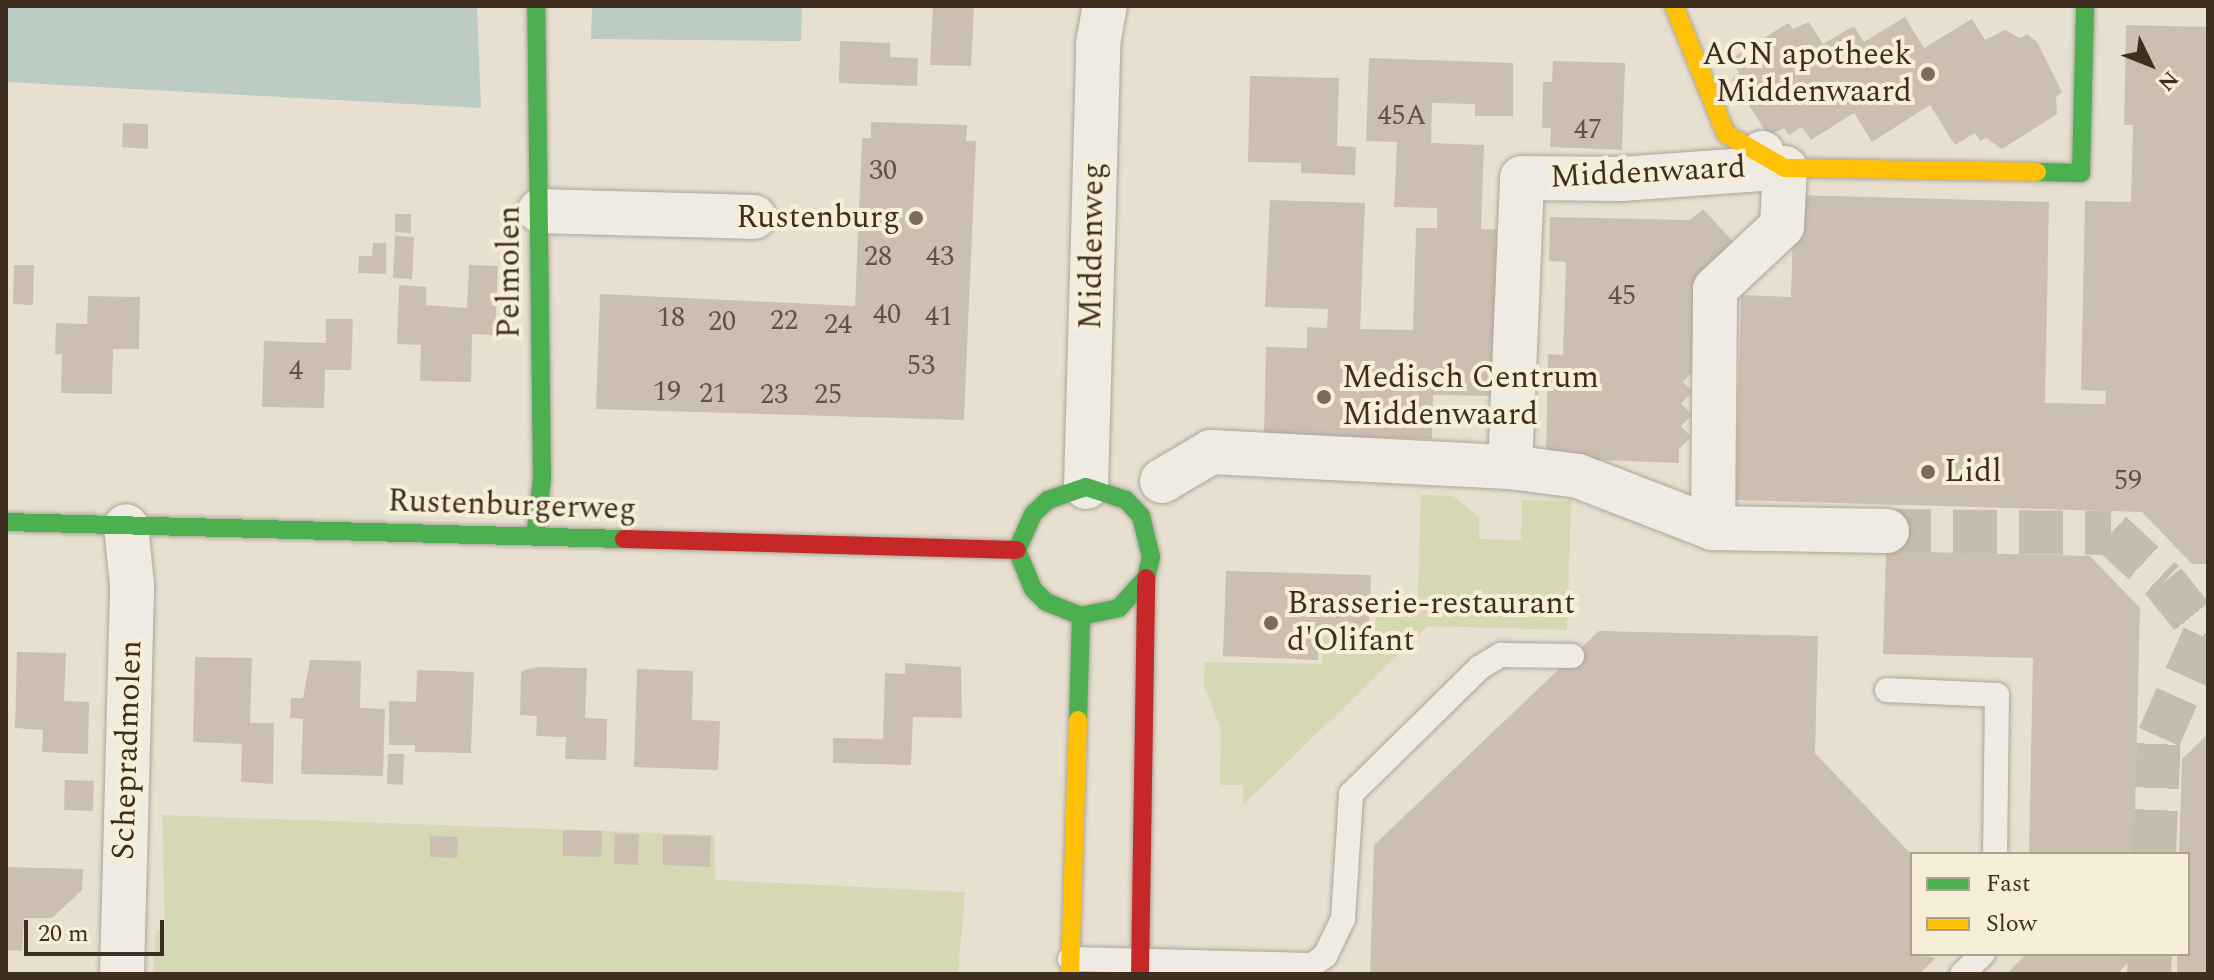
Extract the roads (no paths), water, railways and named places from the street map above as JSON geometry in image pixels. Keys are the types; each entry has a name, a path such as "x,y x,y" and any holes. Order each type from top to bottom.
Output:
{"street":[{"name":"Pelmolen","path":"535,537 542,479 536,6"},
{"name":"Middenweg","path":"1086,487 1098,44 1105,6"},
{"name":"Middenwaard","path":"1674,6 1726,134 1774,160 2081,173 2085,6"},
{"name":"Middenwaard","path":"1510,467 1522,178 1621,179 1761,169 1774,160"},
{"name":"Middenwaard","path":"1713,528 1715,289 1782,226 1774,160"},
{"path":"540,211 754,217"},
{"path":"1162,481 1211,452 1510,467 1578,476 1713,528 1887,531"},
{"path":"1140,968 1146,578 1151,557 1141,516 1126,500 1086,487 1048,500 1033,514 1017,550 1033,589 1046,602 1081,616 1119,608 1146,578"},
{"name":"Rustenburgerweg","path":"6,522 1017,550"},
{"name":"Schepradmolen","path":"122,974 132,585 126,526"},
{"path":"1070,966 1081,616"}],"lane":[{"path":"1070,966 1312,965 1325,956 1343,919 1351,794 1479,668 1501,655 1572,656"},
{"path":"1887,690 1997,695 1995,852"},
{"path":"1962,974 1981,956"}],"tunnel":[{"path":"1887,531 2111,533 2164,582 2208,637"},
{"path":"2154,852 2159,737 2208,627"},
{"path":"2149,974 2150,956"}],"place":[{"name":"ACN apotheek Middenwaard","path":"1928,74"},
{"name":"Rustenburg","path":"916,218"},
{"name":"Medisch Centrum Middenwaard","path":"1324,397"},
{"name":"Lidl","path":"1928,472"},
{"name":"Brasserie-restaurant d'Olifant","path":"1271,623"}]}
